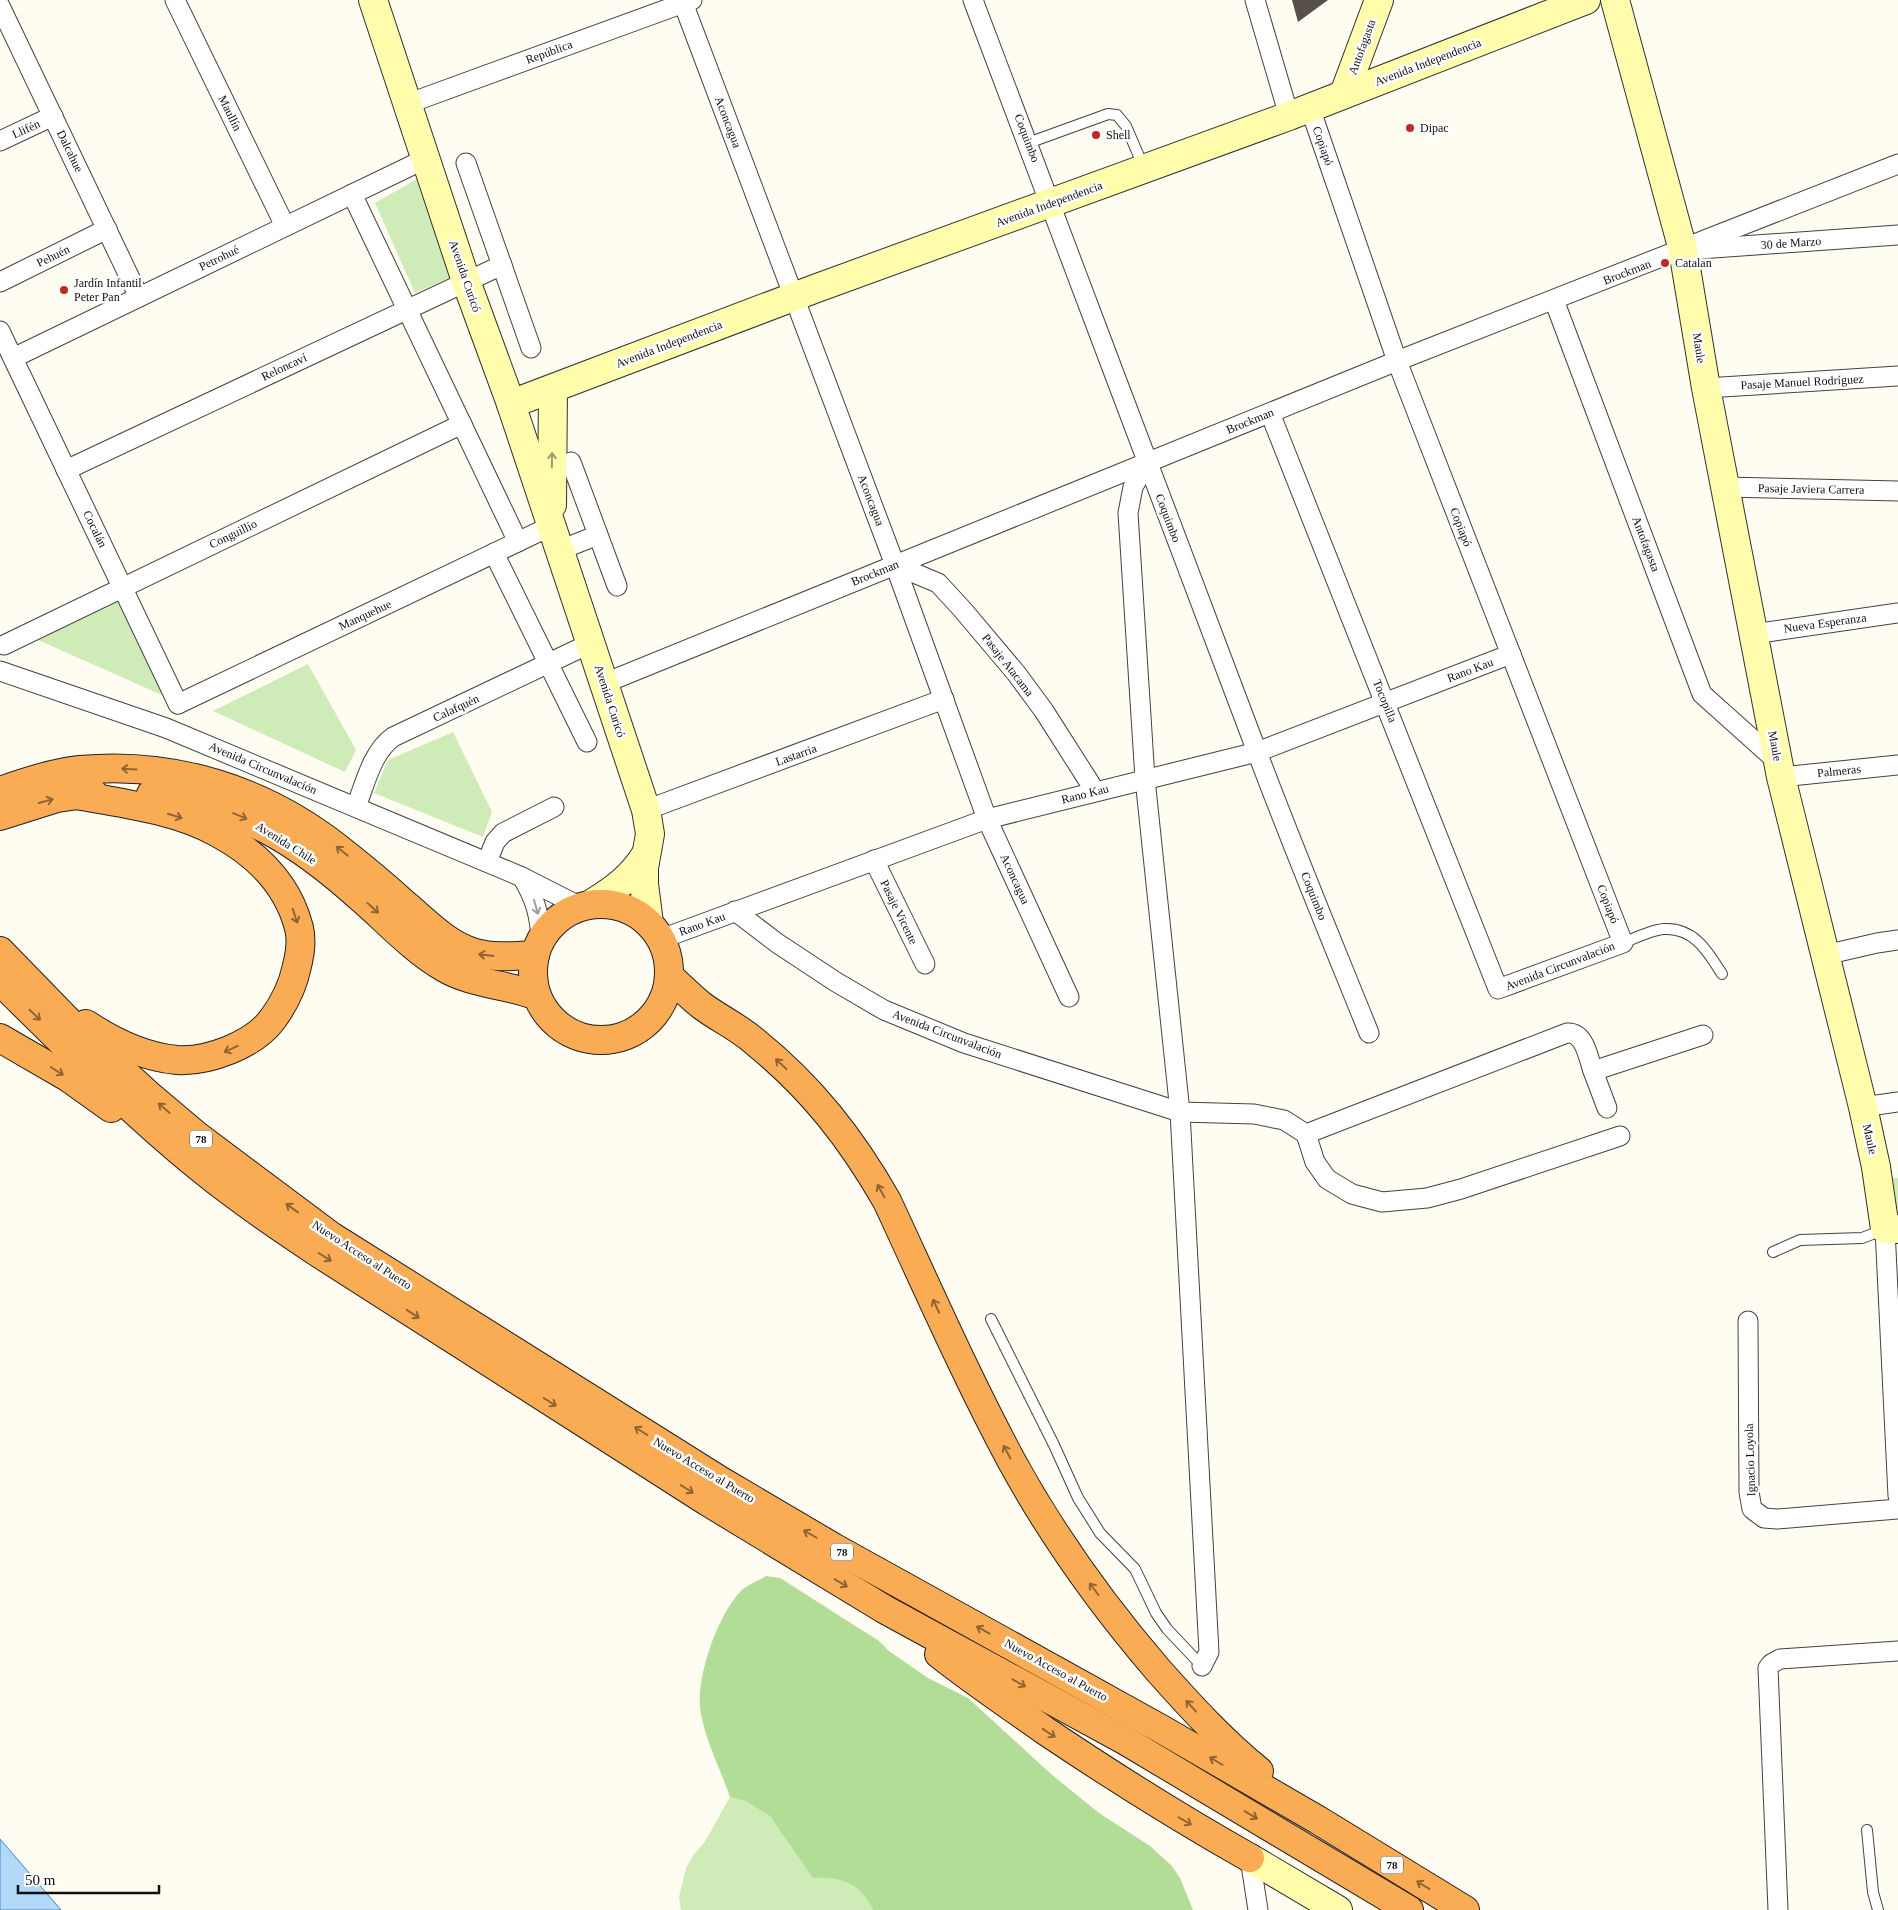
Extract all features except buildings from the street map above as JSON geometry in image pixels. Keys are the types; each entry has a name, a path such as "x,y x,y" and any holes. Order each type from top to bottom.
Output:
{"highway":[{"name":"Avenida Chile","path":"0,791 56,775 102,769 153,771 202,779 247,794 274,806 317,832 436,931 459,947 476,953 507,957 538,947"},
{"name":"Avenida Chile","path":"0,816 37,803 98,792 160,795 203,803 268,829 309,855 352,890 418,949 443,967 458,975 477,981 520,990 537,996"},
{"path":"42,994 126,1047 155,1056 178,1060 202,1058 228,1051 251,1039 271,1022 285,1000 295,976 300,955 300,930 291,904 278,882 264,866 233,841 209,828 173,816 141,807 76,795"},
{"path":"607,904 622,907 637,914 655,931 669,963 670,976 667,992 661,1006 652,1019 634,1033 612,1041 596,1041 566,1032 544,1010 537,996 533,969 538,947 548,929 558,919 586,906 607,904"},
{"name":"Nuevo Acceso al Puerto","path":"0,951 106,1057 196,1136 324,1231 729,1486 833,1547 1163,1730 1318,1820 1465,1910"},
{"path":"670,976 700,1005 752,1039 778,1060 824,1107 868,1168 887,1201 1000,1438 1061,1542 1124,1628 1203,1720 1246,1760 1318,1820"},
{"name":"Nuevo Acceso al Puerto","path":"0,981 114,1092 200,1168 269,1220 320,1254 708,1502 884,1609 1126,1742 1409,1910"},
{"path":"0,1038 69,1078 150,1137 200,1168"},
{"path":"884,1609 957,1669 1054,1736 1168,1811 1250,1858"}],"main road":[{"name":"Avenida Curicó","path":"373,0 466,281 511,404 646,810 650,834 646,854 644,884 655,931"},
{"name":"Antofagasta","path":"1344,94 1379,0"},
{"name":"Avenida Independencia","path":"511,404 794,296 1300,112 1586,0"},
{"name":"Maule","path":"1615,0 1683,250 1724,487 1780,769 1863,1107 1887,1167 1892,1229"},
{"path":"553,389 556,538"},
{"name":"Avenida Curicó","path":"586,906 624,882 646,854"},
{"path":"1250,1858 1338,1910"}],"street":[{"name":"Maullín","path":"176,0 285,226"},
{"name":"Coquimbo","path":"974,0 1257,752 1369,1033"},
{"name":"Copiapó","path":"1255,0 1623,942"},
{"name":"República","path":"407,104 685,1"},
{"name":"Aconcagua","path":"685,1 896,565 987,819 1070,997"},
{"name":"Dalcahue","path":"0,6 139,297"},
{"name":"Llifén","path":"0,141 53,116"},
{"name":"Petrohué","path":"13,358 425,159"},
{"path":"466,163 531,348"},
{"name":"Brockman","path":"605,683 1397,361 1898,164"},
{"path":"352,194 518,542"},
{"name":"Pehuén","path":"0,282 107,229"},
{"name":"30 de Marzo","path":"1683,250 1898,235"},
{"name":"Reloncaví","path":"66,470 502,265"},
{"name":"Antofagasta","path":"1554,300 1702,694 1780,769"},
{"name":"Cocalán","path":"0,331 178,704"},
{"name":"Pasaje Manuel Rodríguez","path":"1706,388 1898,376"},
{"name":"Tocopilla","path":"1270,413 1498,989"},
{"name":"Conguillío","path":"2,641 123,588 462,424"},
{"path":"571,462 617,586"},
{"path":"1147,463 1133,487 1128,513 1145,779 1180,1112 1209,1652 1202,1666"},
{"name":"Pasaje Javiera Carrera","path":"1724,487 1898,491"},
{"path":"556,538 598,536"},
{"name":"Manquehue","path":"178,704 518,542 556,538"},
{"path":"494,553 587,742"},
{"name":"Pasaje Atacama","path":"896,565 938,584 962,610 1016,673 1044,711 1096,791"},
{"name":"Nueva Esperanza","path":"1753,634 1898,613"},
{"path":"2,641 8,674"},
{"name":"Calafquén","path":"356,807 376,755 384,743 591,643"},
{"name":"Rano Kau","path":"655,931 736,912 987,819 1257,752 1511,654"},
{"name":"Avenida Circunvalación","path":"8,674 166,728 487,862 586,906"},
{"name":"Lastarria","path":"646,810 944,699"},
{"path":"166,728 178,704"},
{"name":"Palmeras","path":"1780,769 1898,765"},
{"path":"487,862 496,842 503,833 554,807"},
{"name":"Pasaje Vicente","path":"874,860 925,964"},
{"path":"522,877 531,892 540,922 538,947"},
{"name":"Avenida Circunvalación","path":"736,912 829,977 884,1010 964,1043 1180,1112 1254,1114 1284,1120 1306,1134"},
{"path":"1825,955 1898,940"},
{"name":"Avenida Circunvalación","path":"1498,989 1623,942"},
{"path":"1607,1108 1581,1038 1574,1033 1567,1033 1306,1134 1315,1162 1327,1179 1352,1194 1382,1202 1427,1198 1461,1189 1620,1136"},
{"path":"1593,1071 1703,1035"},
{"path":"1863,1107 1898,1102"},
{"name":"Maule","path":"1892,1229 1898,1496"},
{"name":"Ignacio Loyola","path":"1748,1321 1749,1492 1752,1509 1764,1518 1777,1519 1898,1509"},
{"path":"1778,1910 1768,1668 1780,1659 1898,1651"},
{"path":"1250,1858 1258,1910"}],"lane":[{"path":"1028,143 1108,114 1117,115 1126,126 1144,169"},
{"path":"1623,942 1663,929 1680,930 1694,937 1708,951 1722,974"},
{"path":"1773,1252 1800,1240 1862,1238 1892,1229"},
{"path":"991,1318 999,1338 1054,1444 1078,1498 1100,1533 1135,1569 1156,1613 1167,1629 1202,1666"},
{"path":"1867,1830 1873,1892 1878,1910"}],"green space":[{"path":"424,175 456,275 415,293 375,203"},
{"path":"122,598 171,699 38,640"},
{"path":"308,664 356,750 345,772 213,711"},
{"path":"453,732 492,812 483,837 374,793 388,760"},
{"path":"1888,1178 1898,1178 1898,1222"},
{"path":"766,1576 780,1578 879,1641 889,1651 928,1678 968,1698 1051,1774 1099,1813 1150,1846 1172,1866 1180,1878 1193,1910 873,1910 862,1893 849,1883 832,1878 813,1878 770,1816 745,1801 730,1797 708,1741 700,1706 702,1678 706,1662 724,1615 740,1592"},
{"path":"730,1797 745,1801 770,1816 788,1840 830,1876 852,1883 868,1897 873,1910 681,1910 679,1897 686,1868 694,1854 704,1843"}],"water":[{"path":"0,1839 61,1910 0,1910"}],"place":[{"name":"Dipac","path":"1410,128"},
{"name":"Shell","path":"1096,135"},
{"name":"Catalan","path":"1665,263"},
{"name":"Jardín Infantil Peter Pan","path":"64,290"}]}
